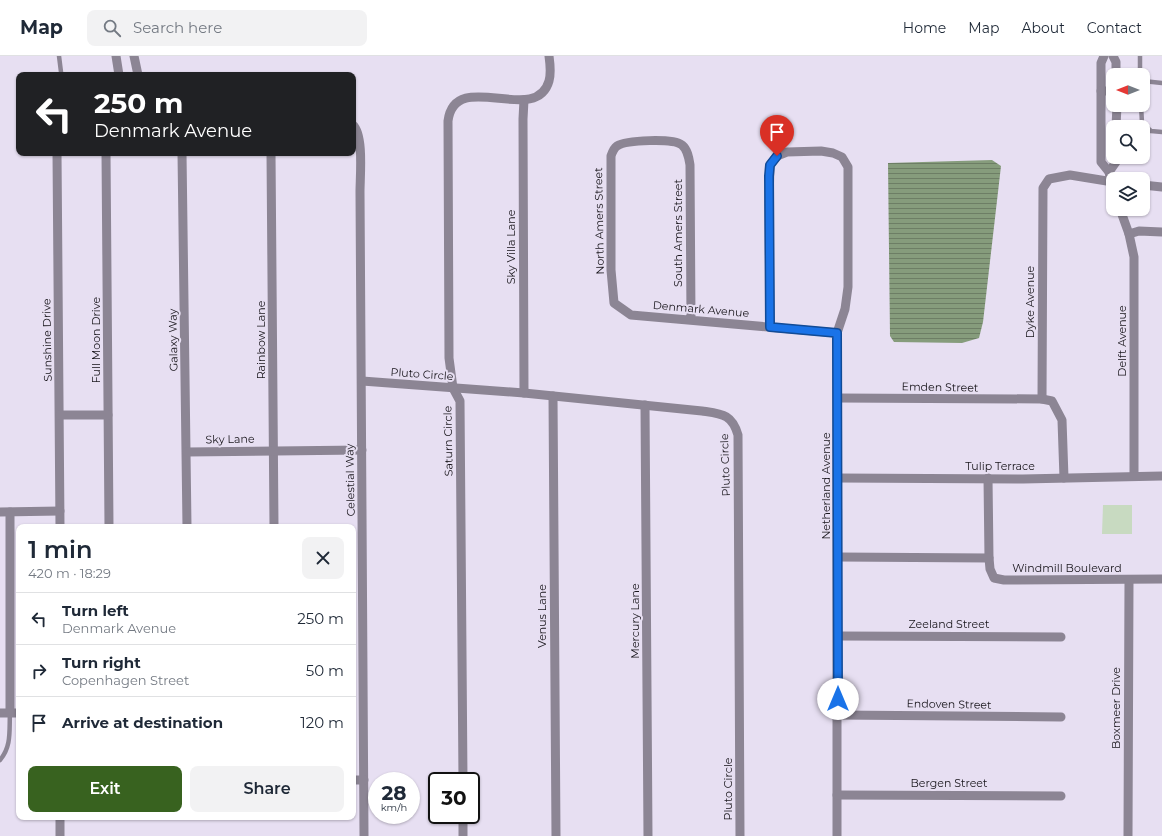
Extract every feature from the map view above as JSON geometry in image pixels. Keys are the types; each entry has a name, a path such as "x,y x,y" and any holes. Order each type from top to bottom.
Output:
{"street":[{"path":"116,56 119,72"},
{"path":"134,56 137,72"},
{"path":"524,100 535,97 543,91 549,81 549,56"},
{"path":"1104,56 1101,63 1101,162 1107,172"},
{"path":"1113,56 1116,62 1116,68"},
{"name":"Saturn Circle","path":"463,772 460,401 453,388 449,358 448,120 449,110 456,102 466,98 505,98 524,100"},
{"name":"Sky Villa Lane","path":"524,100 524,393"},
{"name":"Celestial Way","path":"356,128 359,139 362,381 364,836"},
{"name":"North Amers Street","path":"614,303 611,270 611,156 615,147 624,142 671,142 682,145 683,147"},
{"name":"South Amers Street","path":"683,147 688,153 690,165 691,319"},
{"name":"Netherland Avenue","path":"770,327 770,165 777,156 787,152 798,150 833,152 842,157 848,167 848,287 845,309 837,333 837,836"},
{"name":"Sunshine Drive","path":"57,156 60,524"},
{"name":"Full Moon Drive","path":"106,156 109,524"},
{"name":"Galaxy Way","path":"182,156 187,524"},
{"name":"Rainbow Lane","path":"271,156 274,524"},
{"name":"Dyke Avenue","path":"1042,399 1043,188 1049,179 1070,175 1106,178"},
{"path":"1150,186 1162,187"},
{"name":"Delft Avenue","path":"1123,216 1129,234 1134,268 1134,475"},
{"path":"1129,234 1140,231 1162,232"},
{"name":"Denmark Avenue","path":"614,303 631,315 691,319 837,333"},
{"name":"Pluto Circle","path":"362,381 524,393 645,405 727,416 735,424 738,435 740,836"},
{"name":"Venus Lane","path":"553,396 556,836"},
{"name":"Emden Street","path":"838,398 1042,399"},
{"path":"1042,399 1052,401 1062,420 1064,478"},
{"name":"Mercury Lane","path":"645,405 648,836"},
{"path":"60,414 108,415"},
{"name":"Sky Lane","path":"186,452 362,450"},
{"name":"Tulip Terrace","path":"838,478 1064,478 1134,475 1162,476"},
{"name":"Windmill Boulevard","path":"988,478 989,558 990,569 994,578 1162,579"},
{"path":"0,512 60,511"},
{"path":"0,713 14,713 10,512"},
{"path":"838,557 989,558"},
{"name":"Boxmeer Drive","path":"1128,836 1129,580"},
{"name":"Zeeland Street","path":"838,636 1061,637"},
{"name":"Endoven Street","path":"837,715 1061,717"},
{"path":"356,780 364,780"},
{"name":"Bergen Street","path":"837,795 1061,796"},
{"path":"60,820 60,836"},
{"path":"463,824 463,836"}],"lane":[{"path":"59,56 61,72"},
{"path":"1140,56 1140,68"},
{"path":"1150,82 1162,83"},
{"path":"1141,112 1142,123 1151,131 1162,132"},
{"path":"0,760 7,752 9,746 14,713"}],"shaded area":[{"path":"992,160 1001,166 983,322 979,338 962,343 894,342 890,336 888,163"},
{"path":"1103,505 1132,505 1132,534 1102,534"}],"route":[{"path":"777,156 770,165 769,176 770,327 837,333 838,699"}]}
